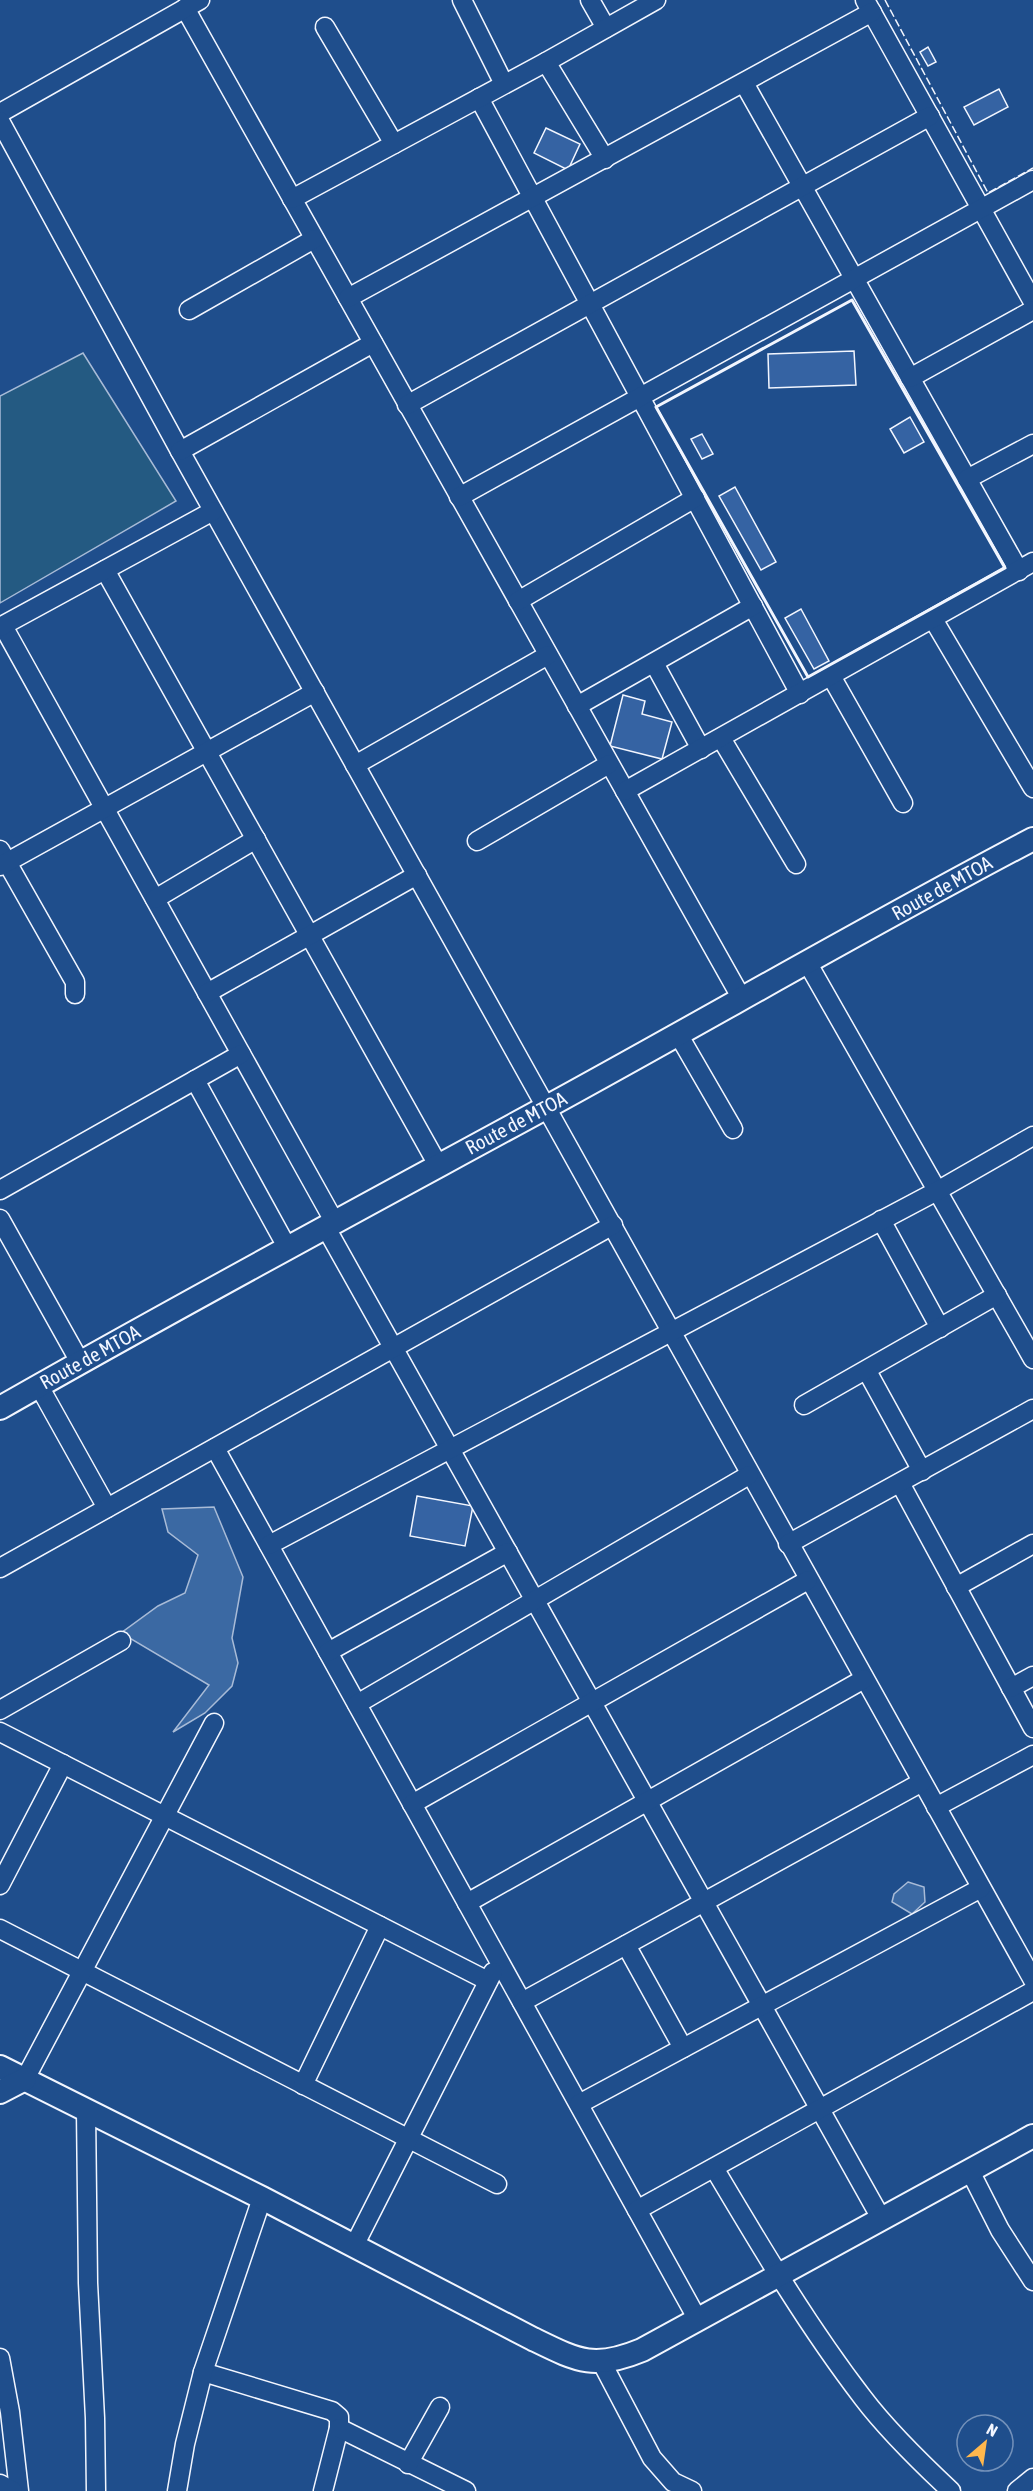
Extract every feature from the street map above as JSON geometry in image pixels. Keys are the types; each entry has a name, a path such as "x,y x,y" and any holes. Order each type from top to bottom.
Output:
{"street":[{"path":"462,0 504,84"},
{"path":"590,0 606,28"},
{"path":"292,199 656,0"},
{"path":"0,113 193,4 314,239 742,999"},
{"path":"348,298 744,83 868,6 1033,302"},
{"path":"325,27 394,144"},
{"path":"546,62 605,159"},
{"path":"625,791 1026,567 967,479 744,83"},
{"path":"479,98 800,693"},
{"path":"407,405 930,116"},
{"path":"0,121 213,512 1033,1980"},
{"path":"459,497 1033,180"},
{"path":"189,310 314,239"},
{"path":"910,378 1033,310"},
{"path":"180,451 373,343"},
{"path":"967,479 1033,444"},
{"path":"518,600 694,498"},
{"path":"213,512 1,627 241,1054 393,1348 882,2220"},
{"path":"105,570 438,1165"},
{"path":"577,706 753,606"},
{"path":"933,619 1033,788"},
{"path":"355,765 548,655"},
{"path":"654,663 701,749"},
{"path":"831,676 903,803"},
{"path":"75,994 75,982 2,859 105,809 315,692"},
{"path":"721,738 796,864"},
{"path":"477,841 609,764"},
{"path":"155,899 256,839"},
{"name":"Route de MTOA","path":"0,1408 330,1223 547,1107 807,962 1032,842"},
{"path":"207,993 417,875"},
{"path":"807,962 1033,1359"},
{"path":"678,1034 733,1129"},
{"path":"0,1190 241,1054"},
{"path":"195,1080 287,1247"},
{"path":"269,1545 937,1191 1033,1136"},
{"path":"0,1220 80,1362"},
{"path":"881,1220 940,1328"},
{"path":"0,1568 613,1225"},
{"path":"804,1405 997,1296"},
{"path":"867,1371 922,1471"},
{"path":"39,1386 107,1508"},
{"path":"788,1544 1033,1409"},
{"path":"215,1448 698,2320"},
{"path":"357,1704 749,1475"},
{"path":"900,1483 1033,1728"},
{"path":"956,1587 1033,1544"},
{"path":"328,1652 508,1552"},
{"path":"412,1804 808,1580"},
{"path":"0,1710 121,1641"},
{"path":"1011,1688 1033,1676"},
{"path":"467,1903 864,1679"},
{"path":"0,2092 25,2079 214,1723"},
{"path":"0,1732 488,1981"},
{"path":"936,1807 1033,1755"},
{"path":"0,1885 63,1764"},
{"path":"522,2002 922,1782"},
{"path":"579,2104 981,1888"},
{"path":"303,2085 380,1926"},
{"path":"0,1929 497,2184"},
{"path":"626,1945 683,2048"},
{"path":"354,2246 499,1961"},
{"path":"637,2210 1033,1991"},
{"path":"0,2067 262,2198 559,2352 602,2363 642,2350 1033,2136"},
{"path":"86,2110 88,2283 95,2418 96,2491"},
{"path":"714,2168 779,2277 864,2399 919,2460 951,2491"},
{"path":"970,2171 1000,2230 1033,2281"},
{"path":"177,2491 185,2444 203,2372 262,2198"},
{"path":"0,2358 10,2412 19,2491"},
{"path":"602,2363 652,2458 673,2482 692,2491"},
{"path":"203,2372 332,2411 339,2417 339,2428 323,2491"},
{"path":"408,2464 440,2407"},
{"path":"339,2428 466,2491"},
{"path":"1017,2491 1033,2478"},
{"path":"0,2484 14,2491"}],"shaded area":[{"path":"83,353 176,501 0,603 0,396"},
{"path":"214,1507 243,1577 232,1638 238,1663 232,1686 205,1713 173,1732 209,1685 121,1633 158,1606 185,1593 198,1555 168,1532 162,1509"},
{"path":"908,1882 924,1887 925,1902 912,1914 892,1902 894,1894"}],"building":[{"path":"928,47 936,62 928,66 920,52"},
{"path":"999,89 1008,107 974,125 964,107"},
{"path":"546,128 580,144 568,170 534,153"},
{"path":"854,351 856,385 769,388 768,354"},
{"path":"910,417 924,442 904,453 890,429"},
{"path":"702,434 713,454 702,459 691,439"},
{"path":"735,487 776,562 761,570 719,496"},
{"path":"801,609 829,661 814,669 785,618"},
{"path":"623,695 645,701 642,714 672,722 662,759 610,746"},
{"path":"417,1496 473,1506 465,1546 410,1536"}],"fence":[{"path":"885,0 988,193 1033,168"}],"wall":[{"path":"852,300 1005,568 808,677 656,407 852,300"}]}
